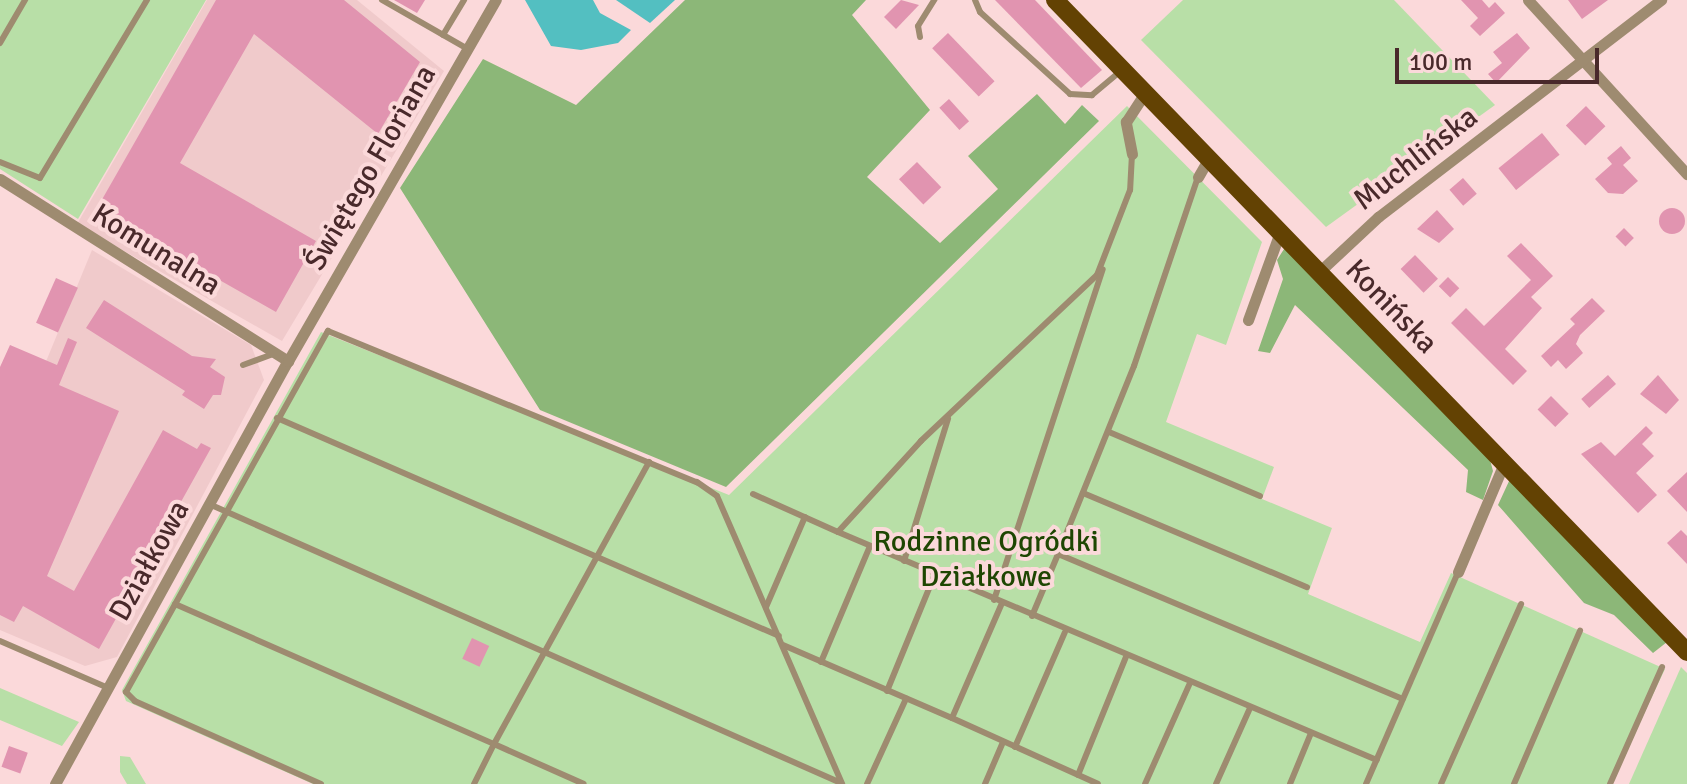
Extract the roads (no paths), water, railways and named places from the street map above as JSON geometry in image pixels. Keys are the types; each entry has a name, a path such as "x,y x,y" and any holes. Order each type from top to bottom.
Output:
{"main road":[{"name":"Konińska","path":"1055,0 1687,652"}],"street":[{"name":"Świętego Floriana","path":"288,361 496,0"},
{"path":"1528,0 1687,174"},
{"name":"Muchlińska","path":"1319,272 1378,217 1661,0"},
{"path":"1132,154 1126,122 1145,93"},
{"path":"1198,177 1209,158"},
{"name":"Komunalna","path":"0,179 288,361"},
{"path":"1248,320 1280,232"},
{"name":"Działkowa","path":"55,784 288,361"},
{"path":"1458,572 1504,463"}],"lane":[{"path":"0,43 25,0"},
{"path":"0,162 40,178 147,0"},
{"path":"382,0 468,49"},
{"path":"443,35 464,0"},
{"path":"920,37 918,26 934,0"},
{"path":"975,0 980,12 1070,94 1092,95 1122,69"},
{"path":"994,600 1130,190 1132,154"},
{"path":"1032,616 1109,432 1198,177"},
{"path":"838,532 1105,264"},
{"path":"321,784 128,696 128,687 328,331 649,462 717,496 842,783"},
{"path":"243,365 276,353"},
{"path":"277,418 779,636"},
{"path":"904,561 949,418"},
{"path":"1109,432 1260,496"},
{"path":"474,784 649,462"},
{"path":"1083,493 1307,587"},
{"path":"753,494 1065,632 1377,760"},
{"path":"209,504 842,783"},
{"path":"766,607 805,517"},
{"path":"821,662 870,546"},
{"path":"1058,554 1403,699"},
{"path":"1366,784 1458,572"},
{"path":"887,691 935,574"},
{"path":"952,718 1002,603"},
{"path":"175,604 584,784"},
{"path":"1441,784 1521,604"},
{"path":"1514,784 1580,631"},
{"path":"1015,747 1065,632"},
{"path":"0,641 108,688"},
{"path":"783,645 952,718 1080,779 1098,784"},
{"path":"1080,779 1126,657"},
{"path":"1610,784 1662,667"},
{"path":"1145,784 1190,683"},
{"path":"867,784 906,699"},
{"path":"1216,784 1250,708"},
{"path":"1290,784 1311,733"},
{"path":"985,784 1003,742"}],"water":[{"path":"525,0 593,0 600,13 631,30 618,43 581,50 551,46"},
{"path":"616,0 675,0 650,23"}],"park label":[{"name":"Rodzinne Ogródki Działkowe","path":"986,559"}]}
